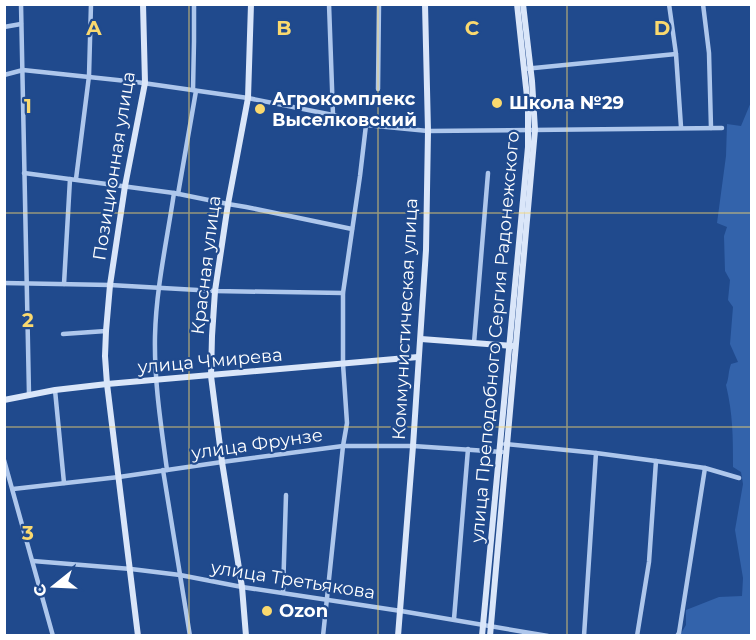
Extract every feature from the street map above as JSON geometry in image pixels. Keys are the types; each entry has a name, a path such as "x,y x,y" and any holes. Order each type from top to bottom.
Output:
{"street":[{"path":"21,4 29,394"},
{"path":"76,179 89,76 91,4"},
{"name":"Позиционная улица","path":"138,636 105,356 110,285 125,186 145,83 143,4"},
{"path":"190,636 165,470 155,381 155,334 160,288 194,90 194,4"},
{"name":"Красная улица","path":"246,636 242,587 222,462 212,376 212,336 215,291 228,204 248,98 251,4"},
{"path":"329,4 333,115"},
{"path":"378,88 379,4"},
{"name":"Коммунистическая улица","path":"398,636 426,250 428,131 425,4"},
{"name":"улица Преподобного Сергия Радонежского","path":"517,4 527,69"},
{"name":"улица Преподобного Сергия Радонежского","path":"490,636 488,625 532,130 528,106 523,4"},
{"path":"669,4 676,54 681,127"},
{"path":"703,4 709,53 711,128"},
{"path":"4,27 21,24"},
{"path":"527,69 676,54"},
{"path":"4,75 23,70 145,83 248,98 333,115 366,125 428,131 722,128"},
{"path":"323,636 347,423 343,293 366,125"},
{"path":"24,173 176,194 352,229"},
{"path":"474,344 488,173"},
{"path":"64,284 70,179"},
{"path":"4,283 343,293"},
{"path":"63,334 106,331"},
{"path":"421,339 513,346"},
{"name":"улица Чмирева","path":"4,400 29,394 107,384 418,357"},
{"path":"55,390 64,483"},
{"path":"504,444 596,453 705,468 739,478"},
{"name":"улица Фрунзе","path":"13,489 343,446 413,446 503,452"},
{"path":"454,619 468,449"},
{"path":"584,636 596,453"},
{"path":"4,460 53,636"},
{"path":"637,636 649,562 656,461"},
{"path":"677,636 680,633 705,468"},
{"path":"284,593 286,495"},
{"name":"улица Третьякова","path":"33,561 180,575 548,636"},
{"name":"улица Преподобного Сергия Радонежского","path":"482,636 488,625"}],"shaded area":[{"path":"751,102 751,635 680,635 686,625 686,610 719,597 742,596 743,578 735,530 743,484 741,472 733,467 732,426 726,385 731,364 738,362 730,344 733,307 728,300 730,280 725,271 724,236 727,227 717,223 726,156 727,124 741,126"}],"place":[{"name":"Школа №29","path":"497,103"},
{"name":"Агрокомплекс Выселковский","path":"260,109"},
{"name":"Ozon","path":"267,611"}]}
